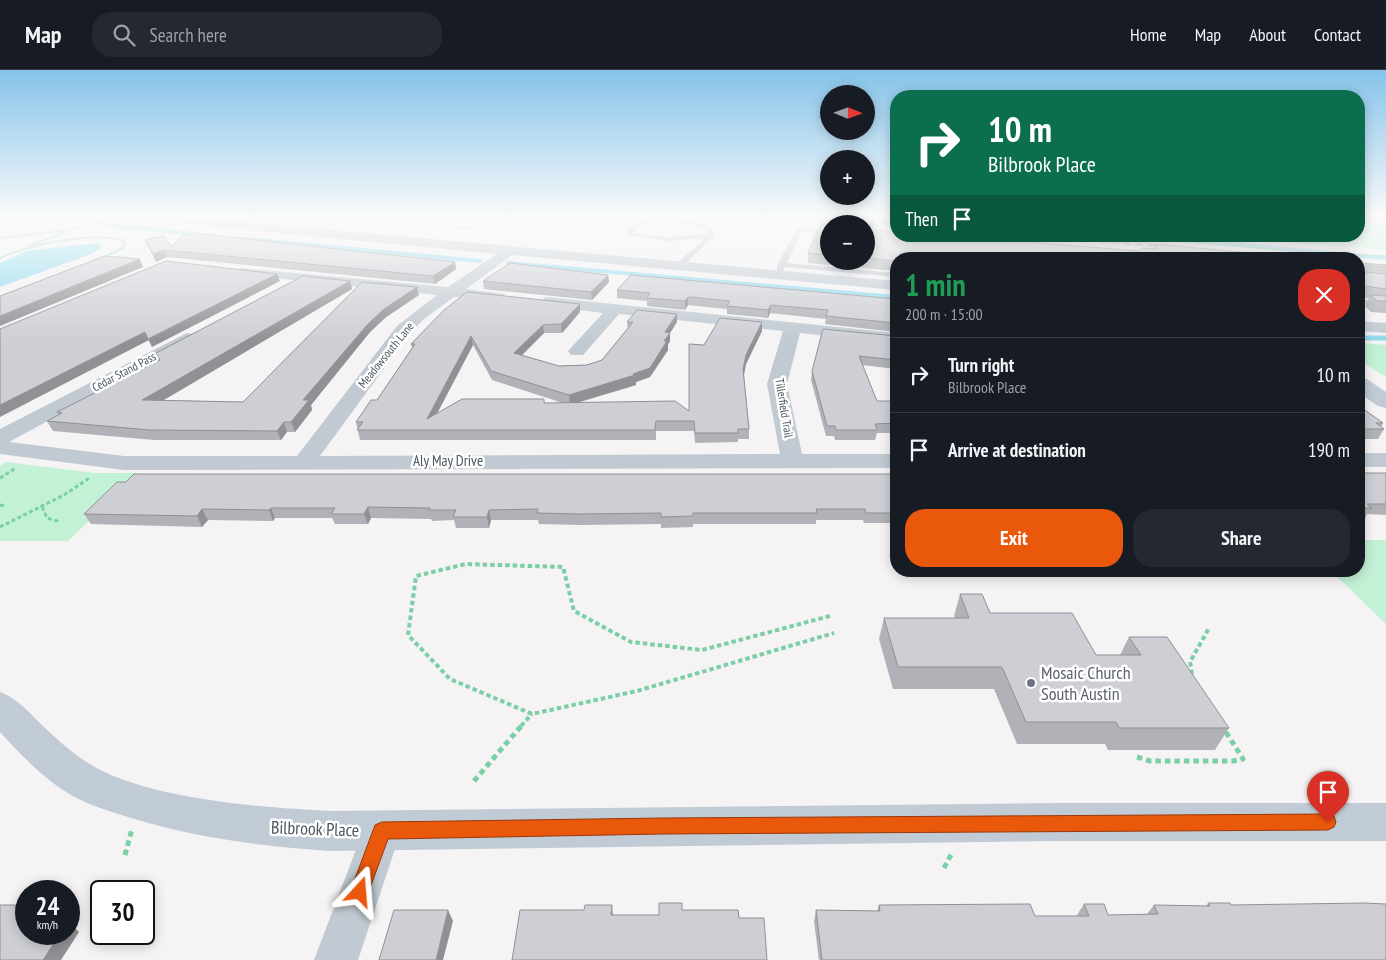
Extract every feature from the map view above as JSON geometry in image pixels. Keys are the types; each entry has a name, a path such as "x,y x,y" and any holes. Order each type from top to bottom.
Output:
{"street":[{"name":"Meadowsouth Lane","path":"305,461 403,330 499,258"},
{"path":"589,258 679,266 780,270 890,284"},
{"path":"225,269 509,298"},
{"path":"279,289 302,277"},
{"path":"528,300 890,337"},
{"path":"577,351 615,309"},
{"path":"1365,326 1386,328"},
{"name":"Tillerfield Trail","path":"792,461 778,384 778,374 793,327"},
{"name":"Cedar Stand Pass","path":"0,438 200,331"},
{"path":"1365,388 1386,401"},
{"name":"Aly May Drive","path":"0,447 116,462 890,461"},
{"path":"1365,460 1386,460"},
{"name":"Bilbrook Place","path":"0,707 58,764 86,783 120,796 168,810 256,827 330,831 1055,822 1386,822"},
{"path":"336,960 382,830"}],"lane":[{"path":"679,266 685,258"},
{"path":"786,258 780,270 890,275"},
{"path":"1365,302 1386,304"}],"path":[{"path":"103,258 98,260 111,258"},
{"path":"0,478 23,463"},
{"path":"0,527 74,489 97,472"},
{"path":"0,505 5,506"},
{"path":"42,507 47,518 57,523"},
{"path":"830,616 702,650 631,642 574,611 564,567 466,564 416,576 408,635 450,679 532,714 636,691 834,633"},
{"path":"1195,681 1190,662 1209,628"},
{"path":"474,780 532,714"},
{"path":"1137,757 1150,761 1233,761 1243,759 1218,720"},
{"path":"125,855 130,839"},
{"path":"944,868 951,854"}],"green space":[{"path":"1365,343 1386,345 1386,377 1365,364"},
{"path":"6,462 95,473 139,473 68,541 0,541 0,466"},
{"path":"1365,540 1386,540 1386,624 1337,577 1365,577"}],"water":[{"path":"12,258 81,258 0,287 0,263"}],"building":[{"path":"101,258 140,259 0,316 0,296"},
{"path":"242,258 415,258 455,262 433,276"},
{"path":"875,258 890,258 890,260 875,259"},
{"path":"166,261 277,274 148,339 145,332 0,405 0,329"},
{"path":"510,263 608,275 591,292 483,281"},
{"path":"1365,263 1386,265 1386,267 1365,265"},
{"path":"1365,272 1386,274 1386,289 1365,286"},
{"path":"631,275 890,298 890,322 826,316 828,310 771,305 768,310 727,306 730,301 691,297 688,297 685,301 647,298 650,293 617,290"},
{"path":"303,276 350,281 142,400 243,402 362,282 417,287 384,309 368,324 303,400 309,400 291,422 284,422 277,431 150,430 47,421 62,413 57,412 160,360 156,353"},
{"path":"467,292 580,304 561,324 543,325 514,353 559,366 587,365 602,360 633,322 627,322 637,310 677,314 665,332 670,333 664,341 667,341 650,368 633,374 635,375 569,395 491,371 471,336 427,419 462,399 544,399 544,403 675,401 689,411 689,344 704,345 720,318 762,322 746,355 743,369 749,429 738,429 738,433 695,433 694,421 656,421 655,430 357,430 363,422 356,422 371,400 377,400 415,344 411,344 444,310"},
{"path":"1371,295 1386,296 1386,301 1377,301"},
{"path":"823,329 890,335 890,359 859,356 877,401 890,401 890,423 875,424 877,430 836,430 835,426 827,426 812,371"},
{"path":"1365,410 1383,423 1376,423 1384,429 1365,429"},
{"path":"1365,473 1386,473 1386,504 1367,504 1372,508 1365,508"},
{"path":"134,474 890,474 890,513 866,513 865,509 816,509 817,513 693,513 693,516 661,517 661,513 537,513 538,509 489,510 487,517 453,517 456,510 368,507 364,514 331,514 335,508 271,508 269,510 202,509 197,516 84,514 117,482 126,482"},
{"name":"Mosaic Church South Austin","path":"960,594 982,594 990,613 1072,613 1096,655 1141,655 1129,637 1167,637 1229,728 1119,728 1116,722 1026,722 1002,667 898,667 884,618 969,618"},
{"path":"659,903 682,903 682,910 738,910 739,918 764,918 767,960 512,960 520,910 584,910 585,905 612,905 611,915 659,915"},
{"path":"1208,903 1230,903 1231,905 1386,904 1386,960 822,960 816,910 880,911 879,905 1030,904 1035,916 1089,916 1084,904 1104,904 1108,915 1158,914 1154,905 1210,906"},
{"path":"0,905 15,905 15,945 53,945 43,960 0,960"},
{"path":"394,910 448,910 436,960 379,960"}],"waterway":[{"path":"443,258 480,261"},
{"path":"1381,258 1386,258"},
{"path":"508,263 890,296"},
{"path":"1365,338 1386,338"}],"place":[{"name":"Mosaic Church South Austin","path":"1031,683"}],"route":[{"path":"360,892 382,830 1055,822 1328,822"}]}
